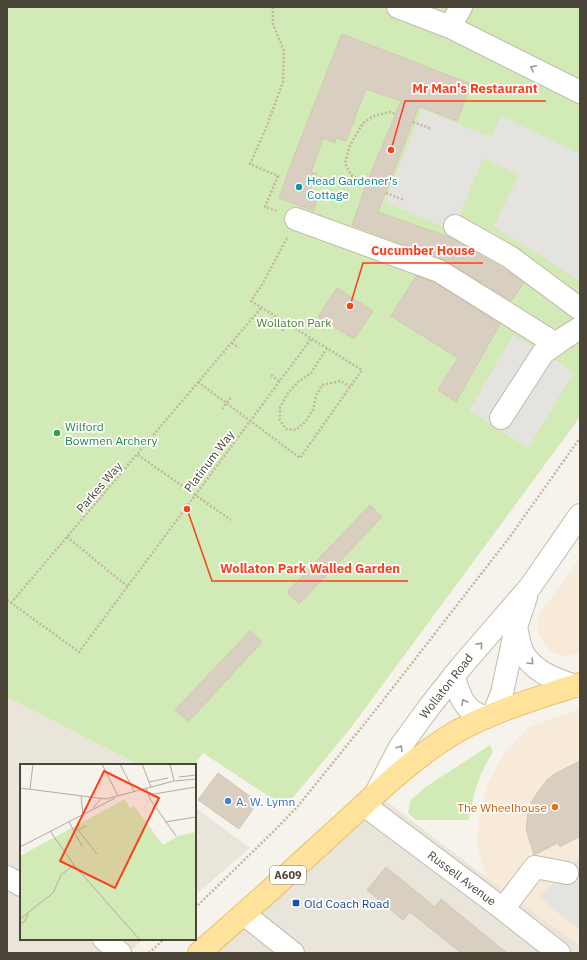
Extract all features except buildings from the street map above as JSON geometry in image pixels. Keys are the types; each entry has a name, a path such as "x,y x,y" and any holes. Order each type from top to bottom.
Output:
{"main road":[{"name":"Wollaton Road","path":"199,953 369,800 428,750 455,733 490,715 532,699 578,685"}],"street":[{"path":"398,7 450,27 580,92"},
{"path":"450,27 461,7"},
{"path":"296,219 439,271 556,344"},
{"path":"456,226 510,257 580,309"},
{"path":"501,418 544,353 580,328"},
{"name":"Wollaton Road","path":"369,800 400,747 454,675 530,587 580,515"},
{"name":"Wollaton Road","path":"490,715 502,693 516,627 530,587"},
{"path":"516,627 520,644 526,658 548,676 578,685"},
{"path":"454,675 458,690 469,710 477,714 490,715"},
{"name":"Russell Avenue","path":"369,800 559,953"},
{"path":"503,909 535,867 567,873"},
{"path":"7,877 20,884"},
{"path":"244,914 293,953"}],"path":[{"path":"198,382 300,458 362,370 287,325 251,301 263,283 296,219 265,207 278,176 250,164 266,128 283,82 284,51 273,24 273,7"},
{"path":"366,185 351,175 345,162 350,145 363,123 374,116 389,112 395,114"},
{"path":"413,122 432,129"},
{"path":"386,193 404,200"},
{"name":"Parkes Way","path":"11,603 138,455 261,308"},
{"path":"282,331 287,325"},
{"name":"Platinum Way","path":"11,603 78,652 311,339"},
{"path":"232,343 240,348"},
{"path":"327,348 311,373 298,382 288,393 280,407 280,420 286,429 296,430 306,421 313,410 316,396 322,385 341,381 350,387"},
{"path":"271,376 279,381"},
{"path":"222,409 232,396"},
{"path":"196,907 298,806 374,712 509,538 580,438"},
{"path":"138,455 231,520"},
{"path":"67,537 127,586"},
{"path":"7,600 11,603"},
{"path":"149,953 163,940"}],"shaded area":[{"path":"422,109 491,137 501,116 580,154 580,281 494,226 519,175 483,158 453,231 385,202"},
{"path":"513,335 574,372 528,448 469,411"},
{"path":"580,558 580,653 562,656 551,651 546,646 539,634 537,622 541,612"},
{"path":"7,697 137,764 20,764 20,940 143,940 128,953 7,953"},
{"path":"580,709 580,946 487,878 477,844 480,813 487,786 507,750 529,727"},
{"path":"379,796 580,946 580,953 200,953"},
{"path":"196,808 250,848 196,894"},
{"path":"580,857 580,931 539,897"}],"green space":[{"name":"Wollaton Park","path":"7,7 580,7 580,417 350,729 285,807 203,753 195,764 137,764 7,697"},
{"path":"490,745 493,752 477,784 469,820 416,820 408,813 410,801 424,788"}],"place":[{"name":"Mr Man's Restaurant","path":"391,150"},
{"name":"Head Gardener's Cottage","path":"299,187"},
{"name":"Cucumber House","path":"350,306"},
{"name":"Wilford Bowmen Archery","path":"57,433"},
{"name":"Wollaton Park Walled Garden","path":"187,509"},
{"name":"A. W. Lymn","path":"228,801"},
{"name":"The Wheelhouse","path":"555,807"},
{"name":"Old Coach Road","path":"296,903"}]}
